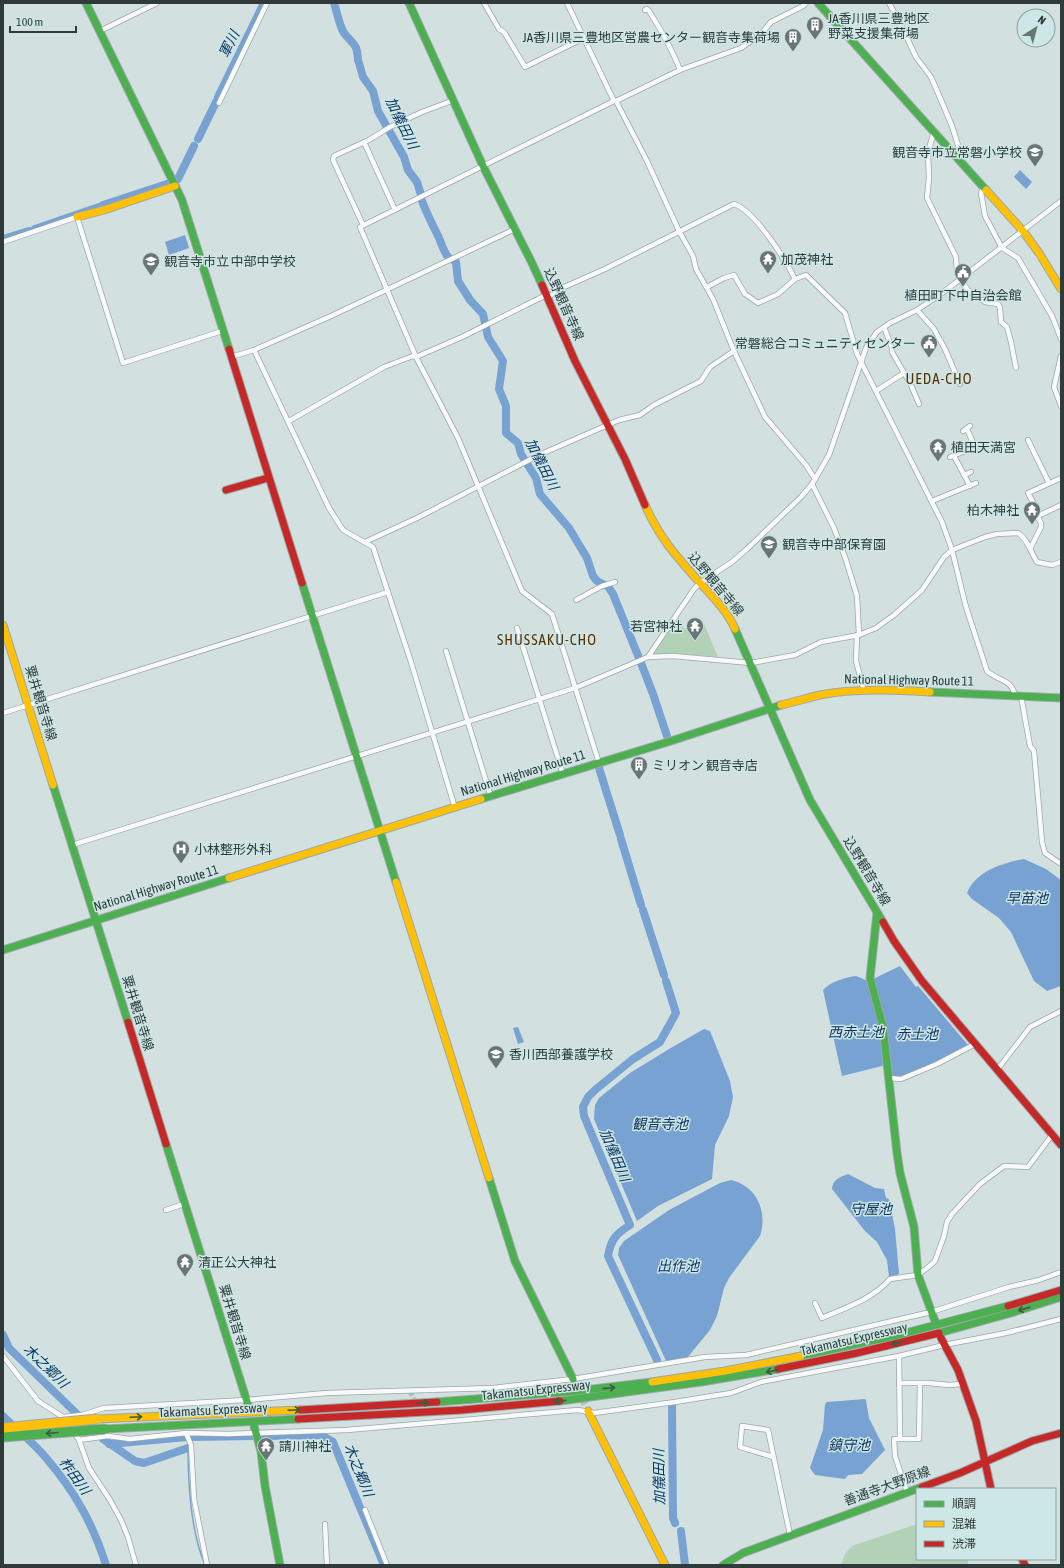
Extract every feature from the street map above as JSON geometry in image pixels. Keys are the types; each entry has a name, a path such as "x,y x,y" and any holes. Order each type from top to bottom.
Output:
{"main road":[{"path":"86,3 182,200 515,1261 573,1379"},
{"name":"込野観音寺線","path":"409,3 483,166 547,296 576,361 626,459 661,537 720,605 740,636 810,800 877,913 912,968 1061,1145"},
{"path":"818,3 1023,232 1039,253 1061,289"},
{"path":"77,217 104,210 175,186"},
{"path":"226,490 268,478"},
{"name":"粟井観音寺線","path":"3,625 248,1404"},
{"name":"National Highway Route 11","path":"3,950 380,830 491,797 771,708 820,695 864,691 933,692 1061,698"},
{"path":"877,913 870,978 883,1027 898,1160 914,1227 918,1275 935,1321"},
{"name":"Takamatsu Expressway","path":"3,1428 97,1419 392,1405 610,1388 714,1373 853,1346 960,1319 1061,1290"},
{"name":"Takamatsu Expressway","path":"3,1437 105,1429 392,1415 515,1406 684,1385 768,1372 856,1354 961,1327 1061,1297"},
{"path":"943,1342 958,1370 976,1421 991,1488"},
{"path":"588,1412 665,1565"},
{"path":"255,1430 280,1565"},
{"name":"善通寺大野原線","path":"918,1488 960,1473 1032,1441 1061,1434"},
{"name":"善通寺大野原線","path":"723,1565 743,1553 916,1489"}],"street":[{"path":"102,30 157,3"},
{"path":"219,103 267,3"},
{"path":"484,3 499,29 504,32 525,67 584,38"},
{"path":"567,3 615,101 647,161 679,231 693,256 696,269 707,287 734,351 765,417 806,465 815,479"},
{"path":"599,763 552,614 522,592 477,487 458,438 416,357 360,227 680,70 741,48 761,34 771,22 803,6 806,3"},
{"path":"889,3 916,57 931,77 956,138 961,161"},
{"path":"645,10 647,9 649,11 660,28 669,44 680,70"},
{"path":"363,225 332,158 336,154 364,142 388,128 422,112 454,100"},
{"path":"933,135 928,152 929,178 927,198 956,257 957,273 960,280 968,290 985,302 998,304 1000,308 1001,322 1007,327 1016,368"},
{"path":"364,142 395,210"},
{"path":"984,187 981,193 985,216 1002,248 1018,258 1059,325 1061,339"},
{"path":"648,657 686,599 700,583 732,562 802,497 812,484 829,455 861,361 869,341 876,332 918,310 1023,232 1061,201"},
{"path":"289,420 384,367 413,356 416,357 462,337 562,288 605,269 730,205 736,205 751,217 768,236 782,255 795,279"},
{"path":"3,242 77,217 122,363 222,330"},
{"path":"231,357 254,350 515,230"},
{"path":"707,287 724,278 734,275 745,294 758,303 778,294 795,279 806,275 809,276 824,294 845,313 857,354 942,522 952,550 966,607 987,671 1010,685 1018,696 1030,746 1034,751 1044,853 1061,864"},
{"path":"918,310 934,329 945,348 960,384"},
{"path":"884,327 892,348 892,352 911,385 919,404"},
{"path":"254,350 281,407 289,420 329,508 343,530 373,547 455,808"},
{"path":"365,542 417,518 539,455 608,424 640,415 654,405 704,379 710,367 734,351"},
{"path":"1061,356 1054,387 1061,406"},
{"path":"876,391 904,374"},
{"path":"967,429 975,447"},
{"path":"1028,440 1049,483"},
{"path":"970,486 952,457 982,444"},
{"path":"964,475 972,472"},
{"path":"1030,549 1041,523 1038,518 1040,515 1028,493 1061,478"},
{"path":"812,484 834,528 857,596 858,635 856,661 864,691"},
{"path":"932,501 976,484"},
{"path":"1040,515 1061,505"},
{"path":"72,845 467,720 575,688 648,657 673,656 751,663 795,655 821,642 858,635 876,628 894,615 922,590 944,557 952,550 985,537 1015,533 1021,534 1036,560 1041,563 1052,565 1061,562"},
{"path":"576,600 602,586 615,582"},
{"path":"3,713 388,592"},
{"path":"517,628 563,774"},
{"path":"446,651 491,797"},
{"path":"997,1070 1030,1027 1061,1011"},
{"path":"888,1078 901,1079 937,1064 975,1044"},
{"path":"815,1303 822,1318 859,1302 883,1288 890,1279 918,1275 935,1261 952,1214 971,1192 1004,1166 1028,1167 1052,1135"},
{"path":"166,1210 184,1204"},
{"path":"63,1417 82,1415 95,1409 104,1408 248,1404 327,1393 410,1392 493,1388 573,1379 705,1357 746,1355 931,1312 1009,1286 1039,1280 1061,1272"},
{"path":"79,1440 108,1436 130,1439 186,1433 255,1430 347,1430 578,1410 594,1413 732,1393 761,1382 899,1356 943,1342 1006,1333 1061,1319"},
{"path":"800,1343 803,1349"},
{"path":"3,1356 38,1401 63,1417 79,1440 89,1468 121,1520 128,1537 136,1565"},
{"path":"899,1356 900,1439"},
{"path":"899,1383 948,1385 962,1384"},
{"path":"907,1492 895,1456 894,1439 919,1439 920,1383"},
{"path":"773,1457 740,1447 742,1426 768,1430 790,1535"},
{"path":"186,1433 191,1445 194,1499 207,1565"},
{"path":"365,1510 387,1565"},
{"path":"325,1524 327,1565"}],"green space":[{"path":"680,618 684,629 704,624 718,657 673,653 653,655 675,619"},
{"path":"916,1524 916,1560 968,1560 968,1565 841,1565 845,1554 852,1546"}],"water":[{"path":"1020,170 1032,182 1026,189 1014,177"},
{"path":"185,235 189,248 169,255 165,242"},
{"name":"早苗池","path":"1024,859 1046,869 1061,880 1061,986 1047,991 1034,981 1011,932 999,918 972,899 967,893 971,885 977,879 991,869"},
{"name":"赤土池","path":"900,966 916,987 918,986 968,1045 920,1070 910,1074 892,1077 873,979"},
{"name":"西赤土池","path":"856,976 868,981 880,1030 884,1064 882,1066 842,1076 823,990 838,980"},
{"path":"518,1027 524,1042 518,1044 513,1028"},
{"name":"観音寺池","path":"704,1029 710,1031 730,1081 733,1097 729,1116 715,1145 712,1179 658,1206 637,1221 594,1119 595,1105 599,1098 630,1073"},
{"name":"守屋池","path":"848,1174 875,1188 884,1189 886,1198 889,1199 895,1229 899,1274 889,1277 887,1260 877,1242 865,1231 832,1189 835,1181"},
{"name":"出作池","path":"731,1180 748,1188 758,1201 762,1218 760,1236 729,1278 724,1288 717,1316 710,1330 687,1358 666,1361 618,1255 619,1248 624,1241 669,1210 720,1183"},
{"name":"鎮守池","path":"865,1399 869,1418 885,1450 862,1474 848,1475 845,1479 815,1475 810,1468 823,1430 825,1404 827,1402"}],"waterway":[{"name":"軍川","path":"218,97 264,3"},
{"name":"加儀田川","path":"334,3 342,30 356,47 358,60"},
{"name":"加儀田川","path":"359,63 363,77 373,91 378,111 404,157 408,170 417,182 421,195"},
{"name":"軍川","path":"198,139 216,102"},
{"name":"軍川","path":"178,179 194,146"},
{"name":"軍川","path":"103,205 170,183"},
{"name":"加儀田川","path":"421,198 444,251 449,258"},
{"name":"軍川","path":"35,229 99,207"},
{"name":"軍川","path":"3,239 29,231"},
{"name":"加儀田川","path":"453,260 456,262 458,281 470,300 483,314 488,337 503,361 499,389 506,406 506,433 518,443 521,454 536,478 540,494 569,528 587,558 593,576 597,581 605,585"},
{"name":"加儀田川","path":"609,588 613,594 639,658"},
{"name":"加儀田川","path":"641,663 667,736"},
{"name":"加儀田川","path":"599,768 620,835"},
{"name":"加儀田川","path":"621,839 641,905"},
{"name":"加儀田川","path":"643,910 664,975"},
{"name":"加儀田川","path":"657,1360 608,1256 615,1238 621,1231 630,1225 584,1116 583,1107 588,1097 595,1090 633,1059 660,1042 676,1013 666,981"},
{"name":"木之郷川","path":"3,1335 9,1348 76,1413"},
{"name":"加儀田川","path":"672,1405 673,1518 675,1523"},
{"name":"柞田川","path":"3,1416 42,1453 75,1496 89,1522 106,1565"},
{"name":"木之郷川","path":"262,1436 321,1435 333,1442 361,1510"},
{"name":"木之郷川","path":"190,1437 253,1436"},
{"name":"木之郷川","path":"109,1444 187,1437"},
{"name":"木之郷川","path":"103,1439 135,1461 144,1463 188,1448"},
{"path":"188,1448 193,1523 196,1538 205,1565"},
{"name":"木之郷川","path":"362,1512 384,1565"},
{"name":"加儀田川","path":"681,1531 685,1565"}],"tunnel":[{"path":"573,1379 588,1411"},
{"path":"410,1392 417,1404"}],"traffic: fast":[{"path":"86,3 182,200 229,349"},
{"path":"409,3 483,166 542,285"},
{"path":"818,3 986,190"},
{"path":"302,583 396,882"},
{"path":"735,629 810,800 883,922"},
{"path":"930,692 1061,698"},
{"path":"481,799 671,741 781,705"},
{"path":"53,785 128,1022"},
{"path":"3,950 229,878"},
{"path":"877,913 870,978 883,1027 897,1153 900,1173 914,1227 918,1275 935,1321"},
{"path":"166,1144 249,1408"},
{"path":"489,1178 515,1261 573,1379"},
{"path":"939,1333 1061,1297"},
{"path":"801,1356 894,1336 1008,1306"},
{"path":"560,1401 701,1382 778,1369"},
{"path":"437,1402 576,1391 652,1382"},
{"path":"105,1429 298,1419"},
{"path":"254,1426 261,1451 265,1486 280,1565"},
{"path":"3,1437 105,1429"},
{"path":"723,1565 743,1553 916,1489"}],"traffic: slow":[{"path":"77,217 104,210 175,186"},
{"path":"986,190 1023,231 1039,253 1061,289"},
{"path":"645,505 663,538 729,617 735,629"},
{"path":"3,625 53,785"},
{"path":"781,705 820,695 847,691 889,690 930,692"},
{"path":"229,878 481,799"},
{"path":"396,882 489,1178"},
{"path":"652,1382 725,1371 801,1356"},
{"path":"97,1419 300,1410"},
{"path":"588,1411 665,1565"},
{"path":"3,1428 97,1419"}],"traffic: jam":[{"path":"542,285 575,361 625,459 645,505"},
{"path":"229,349 302,583"},
{"path":"226,490 268,478"},
{"path":"883,922 894,941 922,981 1061,1145"},
{"path":"128,1022 166,1144"},
{"path":"1008,1306 1061,1290"},
{"path":"778,1369 857,1353 939,1333"},
{"path":"941,1338 958,1370 976,1421 991,1488"},
{"path":"298,1419 462,1410 560,1401"},
{"path":"300,1410 437,1402"},
{"path":"922,1487 960,1473 1032,1441 1061,1433"},
{"path":"1022,1560 1025,1565"}],"place":[{"name":"JA香川県三豊地区 野菜支援集荷場","path":"815,40"},
{"name":"JA香川県三豊地区営農センター観音寺集荷場","path":"793,52"},
{"name":"観音寺市立常磐小学校","path":"1035,167"},
{"name":"加茂神社","path":"768,274"},
{"name":"観音寺市立 中部中学校","path":"151,276"},
{"name":"植田町下中自治会館","path":"963,287"},
{"name":"常磐総合コミュニティセンター","path":"929,358"},
{"name":"植田天満宮","path":"938,462"},
{"name":"柏木神社","path":"1032,525"},
{"name":"観音寺中部保育園","path":"769,559"},
{"name":"若宮神社","path":"695,641"},
{"name":"ミリオン 観音寺店","path":"639,780"},
{"name":"小林整形外科","path":"181,864"},
{"name":"香川西部養護学校","path":"496,1069"},
{"name":"清正公大神社","path":"185,1277"},
{"name":"請川神社","path":"266,1461"}],"district":[{"name":"UEDA-CHO","path":"939,378"},
{"name":"SHUSSAKU-CHO","path":"547,639"}]}
